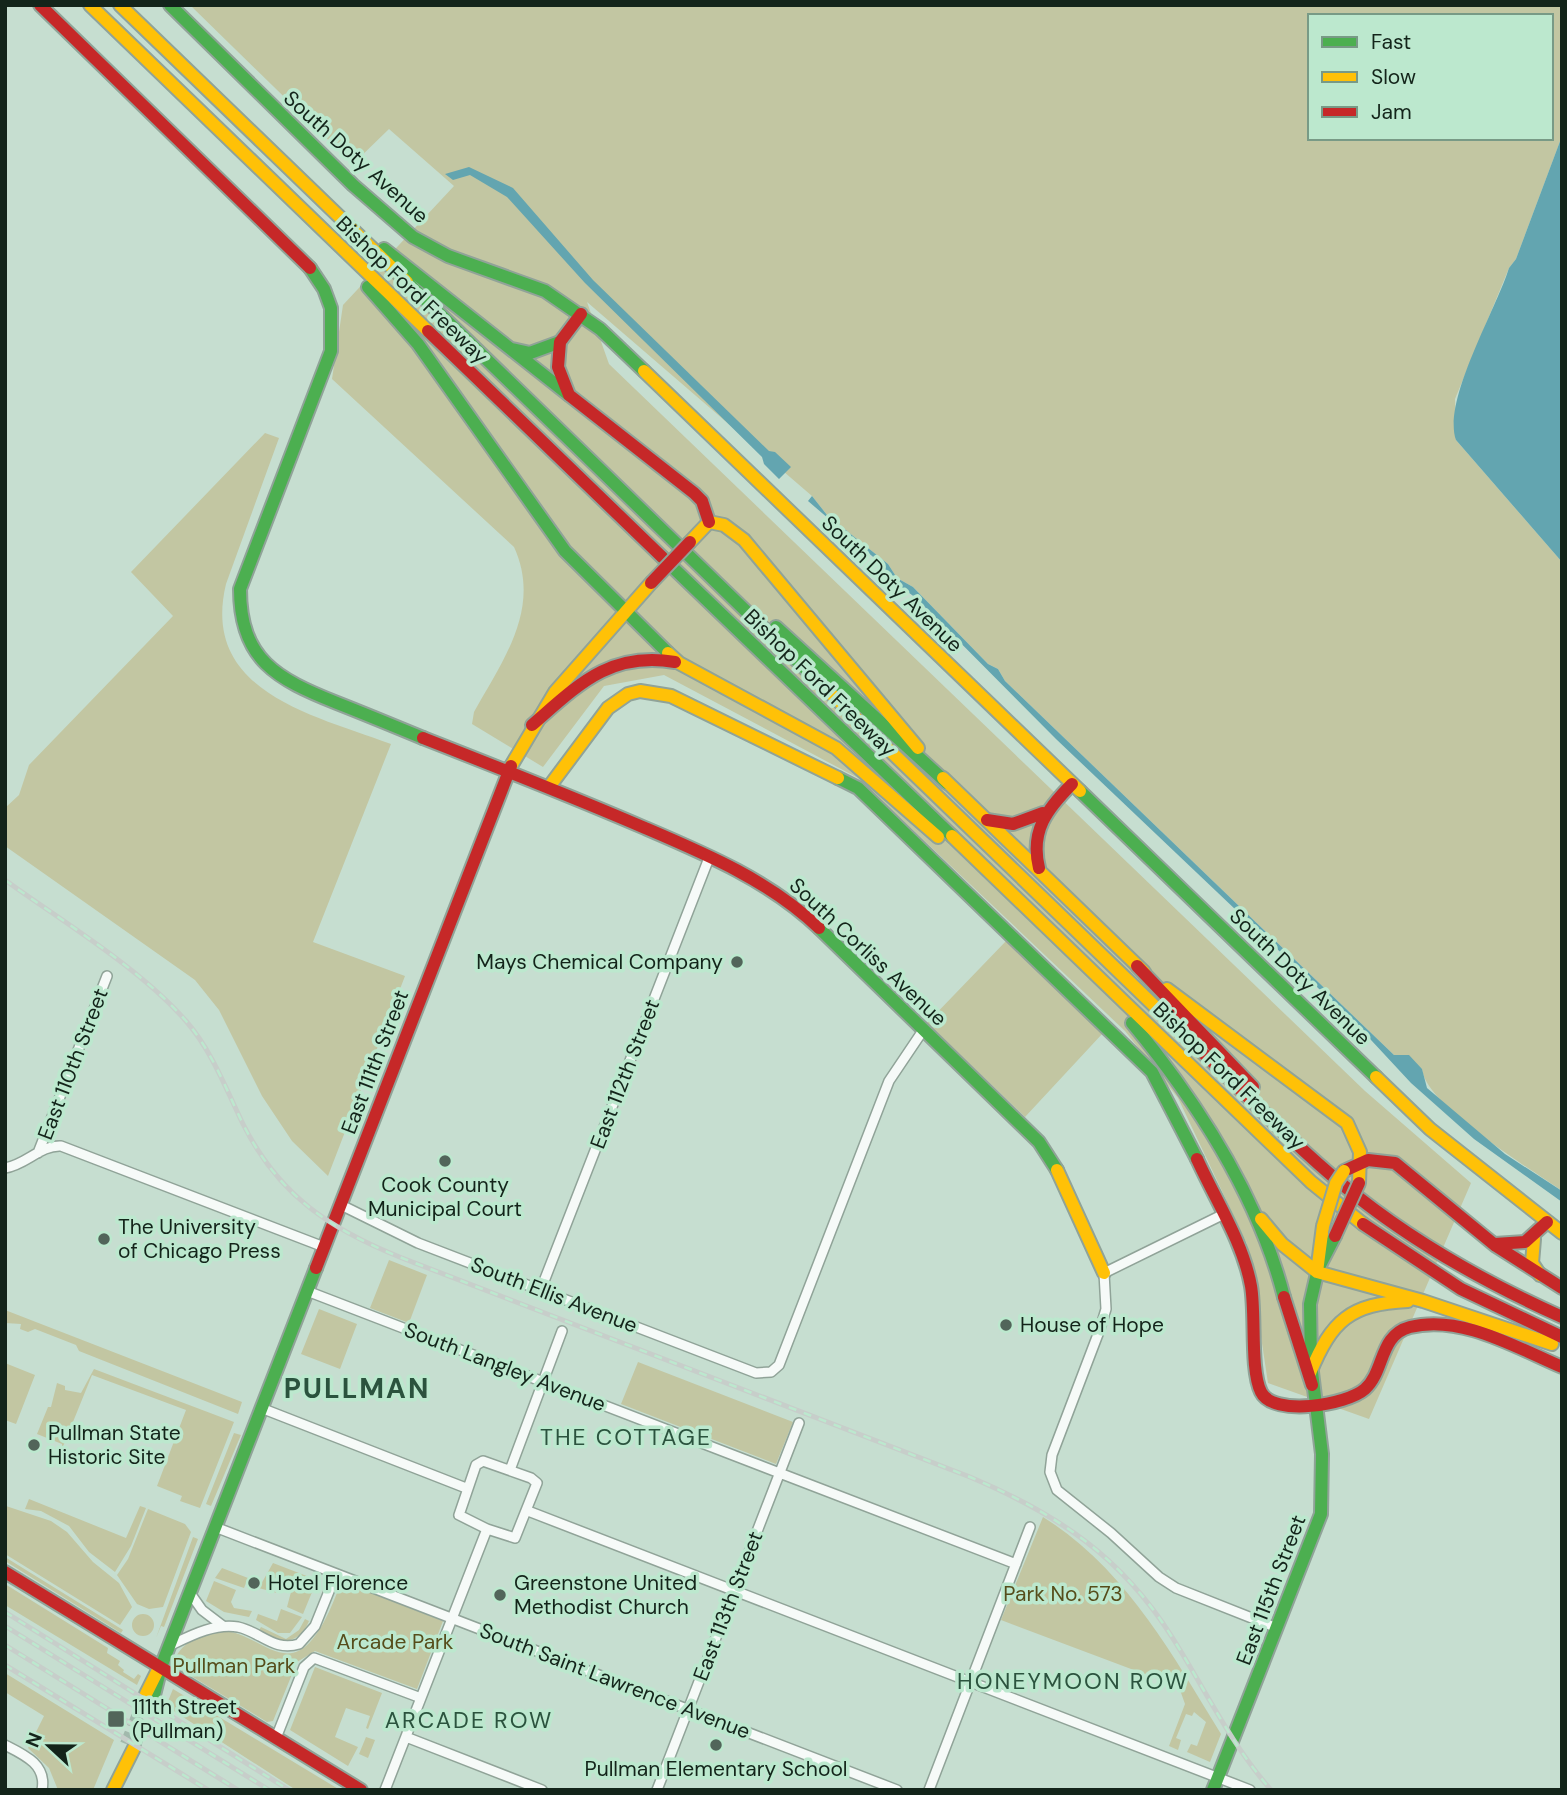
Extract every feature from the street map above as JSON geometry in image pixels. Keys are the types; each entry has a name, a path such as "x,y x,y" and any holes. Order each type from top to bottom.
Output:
{"main road":[{"path":"40,5 312,270 329,296 334,317 331,351 240,589 240,616 254,653 271,671 297,687 509,770"},
{"name":"Bishop Ford Freeway","path":"90,5 1112,991 1338,1205 1420,1265 1507,1313 1562,1337"},
{"name":"Bishop Ford Freeway","path":"120,5 1292,1139 1346,1188 1402,1230 1503,1290 1562,1317"},
{"name":"South Doty Avenue","path":"170,5 353,185 413,237 448,256 545,291 581,314 622,349 1430,1129 1562,1233"},
{"path":"315,196 694,493 702,501 709,522 724,525 744,540 947,783"},
{"path":"346,254 362,279 418,344 565,551 679,663 836,748 955,852 994,877"},
{"path":"569,395 558,367 560,342 581,314"},
{"path":"509,348 530,353 560,342"},
{"name":"East 111th Street","path":"149,1696 509,770 532,725 574,664 709,522"},
{"path":"734,601 775,626 1040,871 1137,966 1260,1095 1292,1139"},
{"path":"532,725 583,681 618,661 644,657 679,663"},
{"path":"549,787 606,708 627,694 649,691 671,696 858,788 1152,1072 1172,1106 1224,1214 1250,1278 1260,1392 1272,1405 1315,1404 1351,1398 1365,1389 1391,1338 1412,1326 1440,1326 1477,1333 1562,1367"},
{"name":"South Corliss Avenue","path":"509,770 709,858 758,882 799,909 1039,1142 1055,1166 1104,1273"},
{"path":"985,819 1013,824 1043,813 1072,785"},
{"path":"1040,871 1035,842 1043,813"},
{"path":"1137,966 1332,1109 1354,1133 1362,1161 1359,1183 1317,1272"},
{"path":"1112,991 1132,1023 1176,1079 1252,1209 1273,1261 1301,1362 1311,1379"},
{"path":"1317,1272 1323,1226 1336,1183 1345,1171 1362,1161 1380,1158 1395,1163 1491,1244 1562,1288"},
{"path":"1252,1209 1282,1244 1317,1272 1423,1301 1562,1348"},
{"path":"1491,1244 1523,1245 1534,1239 1547,1222"},
{"path":"1534,1239 1532,1263 1542,1278"},
{"name":"East 115th Street","path":"1216,1784 1321,1514 1324,1484 1311,1379 1309,1313 1317,1272"},
{"path":"1311,1379 1331,1328 1350,1312 1375,1303 1423,1301"},
{"path":"5,1572 361,1790"},
{"path":"114,1790 130,1746"}],"street":[{"name":"East 112th Street","path":"541,1289 709,858"},
{"name":"East 110th Street","path":"38,1153 107,976"},
{"name":"South Ellis Avenue","path":"341,1205 418,1243 757,1373 771,1372 779,1365 889,1081 924,1029"},
{"path":"5,1168 24,1163 54,1146 65,1147 324,1247"},
{"path":"1224,1214 1104,1273 1106,1309 1052,1455 1053,1482 1065,1499 1111,1533 1167,1583 1277,1628"},
{"name":"South Langley Avenue","path":"307,1291 1016,1564"},
{"path":"510,1470 562,1331"},
{"path":"261,1408 466,1488"},
{"name":"East 113th Street","path":"657,1790 799,1423"},
{"path":"480,1461 510,1470 537,1483 516,1538 486,1529 459,1515 466,1488 480,1461"},
{"path":"528,1511 970,1682 1216,1784 1250,1790"},
{"name":"South Saint Lawrence Avenue","path":"215,1527 897,1790"},
{"path":"929,1790 1030,1527"},
{"path":"385,1790 486,1529"},
{"path":"190,1592 202,1610 223,1626 248,1630 275,1645 299,1644 315,1626 335,1574"},
{"path":"169,1646 223,1626"},
{"path":"276,1738 304,1667 310,1659 320,1658 421,1698"},
{"path":"406,1737 542,1790"},
{"path":"5,1745 39,1767 44,1780 42,1790"}],"green space":[{"path":"190,5 1562,5 1562,136 1516,259 1509,268 1455,399 1456,440 1562,562 1562,1191 1460,1118 1428,1084 1422,1069 1394,1055 1005,681 998,669 988,664 913,587 897,578 888,564 827,515 812,496 587,302 609,364 1365,1091 1471,1183 1369,1419 1268,1383 1247,1244 1178,1098 1125,1031 858,778 664,675 604,686 543,767 472,724 474,712 507,653 521,612 524,591 522,569 514,547 332,379 343,305 454,186 389,129 353,164"},
{"path":"265,433 279,438 226,584 222,621 230,650 246,674 270,694 329,722 391,744 313,942 405,976 328,1176 292,1141 262,1096 219,1010 195,980 5,846 5,808 19,795 29,765 173,616 131,572"},
{"path":"1007,940 1103,1033 1025,1117 927,1023"},
{"path":"389,1260 427,1275 409,1323 370,1308"},
{"path":"319,1309 357,1324 340,1369 301,1354"},
{"path":"5,1310 242,1402 238,1414 79,1351 76,1345 35,1329 28,1332 20,1329 21,1324 5,1323"},
{"path":"638,1362 793,1422 776,1464 621,1404"},
{"path":"5,1363 35,1375 16,1424 5,1420"},
{"path":"94,1369 234,1422 200,1508 180,1501 182,1496 157,1486 186,1410 92,1375 62,1449 62,1444 37,1434 48,1407 51,1407 57,1383 65,1386 65,1390 81,1393"},
{"path":"234,1433 241,1435 211,1506 206,1504"},
{"path":"29,1499 126,1538 140,1506 146,1508 131,1546 115,1572 89,1552 69,1526 41,1511 25,1509"},
{"path":"6,1506 51,1521 67,1532 93,1562 119,1583 132,1607 120,1625 5,1554"},
{"path":"148,1509 185,1524 191,1532 163,1607 149,1609 137,1604 117,1575 128,1559"},
{"name":"Park No. 573","path":"1043,1517 1099,1561 1165,1644 1221,1734 1210,1762 1187,1752 1191,1744 1197,1746 1206,1722 1194,1712 1192,1716 1186,1714 1176,1738 1181,1740 1178,1750 1169,1746 1185,1704 1179,1687 1001,1620"},
{"path":"193,1537 198,1539 164,1627 161,1626 156,1638"},
{"path":"5,1557 123,1630 121,1633 5,1561"},
{"path":"273,1563 317,1580 303,1614 287,1607 291,1592 273,1584 271,1589 277,1593 255,1587 260,1586"},
{"path":"222,1568 248,1578 244,1588 215,1578"},
{"path":"214,1581 236,1590 231,1602 234,1608 252,1611 249,1617 224,1612 206,1601"},
{"path":"345,1583 443,1621 417,1689 315,1651 297,1662 273,1721 267,1722 173,1665 182,1648 188,1643 215,1631 236,1633 271,1650 288,1653 304,1647 321,1626 340,1585"},
{"path":"5,1584 108,1648 107,1653 120,1661 118,1665 123,1672 134,1679 138,1674 141,1676 137,1685 5,1605"},
{"path":"281,1609 302,1617 290,1633 278,1633 256,1620 258,1614 277,1621"},
{"path":"139,1614 147,1614 154,1621 154,1629 147,1636 139,1636 132,1629 132,1621"},
{"path":"305,1619 309,1621 305,1629 294,1639 280,1640 273,1639 258,1632 261,1627 286,1639 299,1630"},
{"path":"315,1667 382,1693 368,1729 366,1728 370,1716 346,1708 335,1737 358,1747 348,1766 290,1730"},
{"path":"5,1673 114,1740 93,1790 58,1790 49,1768 28,1748 44,1716 5,1692"},
{"path":"173,1689 340,1790 296,1790 166,1706"},
{"path":"366,1737 375,1740 368,1758 359,1754"}],"water":[{"path":"1562,136 1562,562 1456,440 1454,423 1463,380 1472,355 1509,268 1516,259"},
{"path":"469,167 513,188 593,280 769,451 775,452 791,467 779,479 764,464 762,457 585,283 507,197 470,175 453,180 445,174"},
{"path":"812,496 827,515 888,564 897,578 913,587 988,664 998,669 1005,681 1394,1055 1409,1055 1422,1069 1427,1088 1505,1154 1562,1191 1562,1202 1474,1139 1411,1083 1358,1026 1056,739 916,598 889,578 879,562 808,501"}],"tunnel":[{"path":"126,1744 146,1694"},
{"path":"134,1748 153,1699"}],"railway":[{"path":"5,880 124,964 167,1001 186,1021 211,1058 243,1124 273,1171 290,1190 330,1222 402,1258 970,1477 1031,1506 1084,1540 1109,1561 1152,1608 1230,1735 1271,1790"},
{"path":"5,1612 289,1790"},
{"path":"5,1626 269,1790"},
{"path":"5,1645 238,1790"},
{"path":"5,1665 208,1790"}],"traffic: fast":[{"path":"170,5 353,185 413,237 448,256 545,291 600,329 644,371"},
{"path":"384,249 569,395"},
{"path":"310,268 324,289 331,308 331,351 240,589 242,613 255,650 266,664 280,675 316,694 423,738"},
{"path":"407,282 822,685"},
{"path":"368,287 418,344 565,551 668,653"},
{"path":"512,349 530,353 560,342"},
{"path":"662,557 952,836"},
{"path":"776,627 947,783"},
{"path":"838,778 858,788 1152,1072 1197,1159"},
{"path":"1080,791 1376,1077"},
{"path":"819,928 1039,1142 1057,1170"},
{"path":"1132,1023 1180,1085 1223,1152 1259,1223 1284,1297"},
{"path":"1213,1790 1321,1514 1322,1454 1311,1364 1310,1304 1318,1269 1335,1236"},
{"path":"153,1699 161,1667 316,1268"}],"traffic: slow":[{"path":"90,5 428,331"},
{"path":"120,5 407,282"},
{"path":"644,371 1080,791"},
{"path":"709,522 724,525 744,540 918,748"},
{"path":"690,542 709,522"},
{"path":"511,766 555,692 651,583"},
{"path":"668,653 679,663 836,748 938,837"},
{"path":"822,685 1199,1049"},
{"path":"549,787 608,708 628,694 640,691 671,696 838,778"},
{"path":"943,778 1144,972"},
{"path":"952,836 1311,1182 1363,1224"},
{"path":"1167,989 1347,1123 1360,1152 1359,1183"},
{"path":"1376,1077 1430,1129 1562,1233"},
{"path":"1057,1170 1104,1273"},
{"path":"1323,1226 1336,1183 1344,1171"},
{"path":"1261,1219 1282,1244 1317,1272 1423,1301 1552,1344"},
{"path":"1317,1272 1323,1226"},
{"path":"1534,1239 1532,1263 1540,1275"},
{"path":"1310,1373 1326,1340 1345,1318 1371,1306 1408,1301"},
{"path":"146,1694 158,1670"},
{"path":"113,1790 134,1748"}],"traffic: jam":[{"path":"40,5 310,268"},
{"path":"581,314 560,342 558,367 569,395 694,493 702,501 709,522"},
{"path":"428,331 662,557"},
{"path":"651,583 690,542"},
{"path":"532,725 596,674 632,662 675,662"},
{"path":"423,738 590,805 714,859 780,896 819,928"},
{"path":"316,1268 511,766"},
{"path":"1039,868 1039,832 1048,812 1072,784"},
{"path":"987,820 1013,824 1043,813"},
{"path":"1137,966 1253,1087"},
{"path":"1199,1049 1306,1152 1368,1205 1448,1259 1562,1317"},
{"path":"1197,1159 1242,1253 1251,1286 1258,1382 1261,1392 1268,1400 1294,1406 1311,1406 1356,1395 1371,1381 1387,1345 1400,1331 1429,1324 1449,1325 1488,1335 1562,1367"},
{"path":"1344,1171 1368,1160 1395,1163 1496,1246 1562,1288"},
{"path":"1335,1236 1359,1183"},
{"path":"1495,1244 1525,1242 1547,1222"},
{"path":"1363,1224 1461,1289 1562,1337"},
{"path":"1284,1297 1312,1385"},
{"path":"5,1572 361,1790"}],"place":[{"name":"Mays Chemical Company","path":"737,962"},
{"name":"Cook County Municipal Court","path":"445,1161"},
{"name":"The University of Chicago Press","path":"104,1239"},
{"name":"House of Hope","path":"1006,1325"},
{"name":"Pullman State Historic Site","path":"34,1445"},
{"name":"Hotel Florence","path":"254,1583"},
{"name":"Greenstone United Methodist Church","path":"500,1595"},
{"name":"111th Street (Pullman)","path":"116,1719"},
{"name":"Pullman Elementary School","path":"716,1745"}],"district":[{"name":"PULLMAN","path":"357,1388"},
{"name":"THE COTTAGE","path":"626,1437"},
{"name":"HONEYMOON ROW","path":"1073,1681"},
{"name":"ARCADE ROW","path":"469,1720"}],"park label":[{"name":"Arcade Park","path":"395,1642"},
{"name":"Pullman Park","path":"234,1666"}]}
